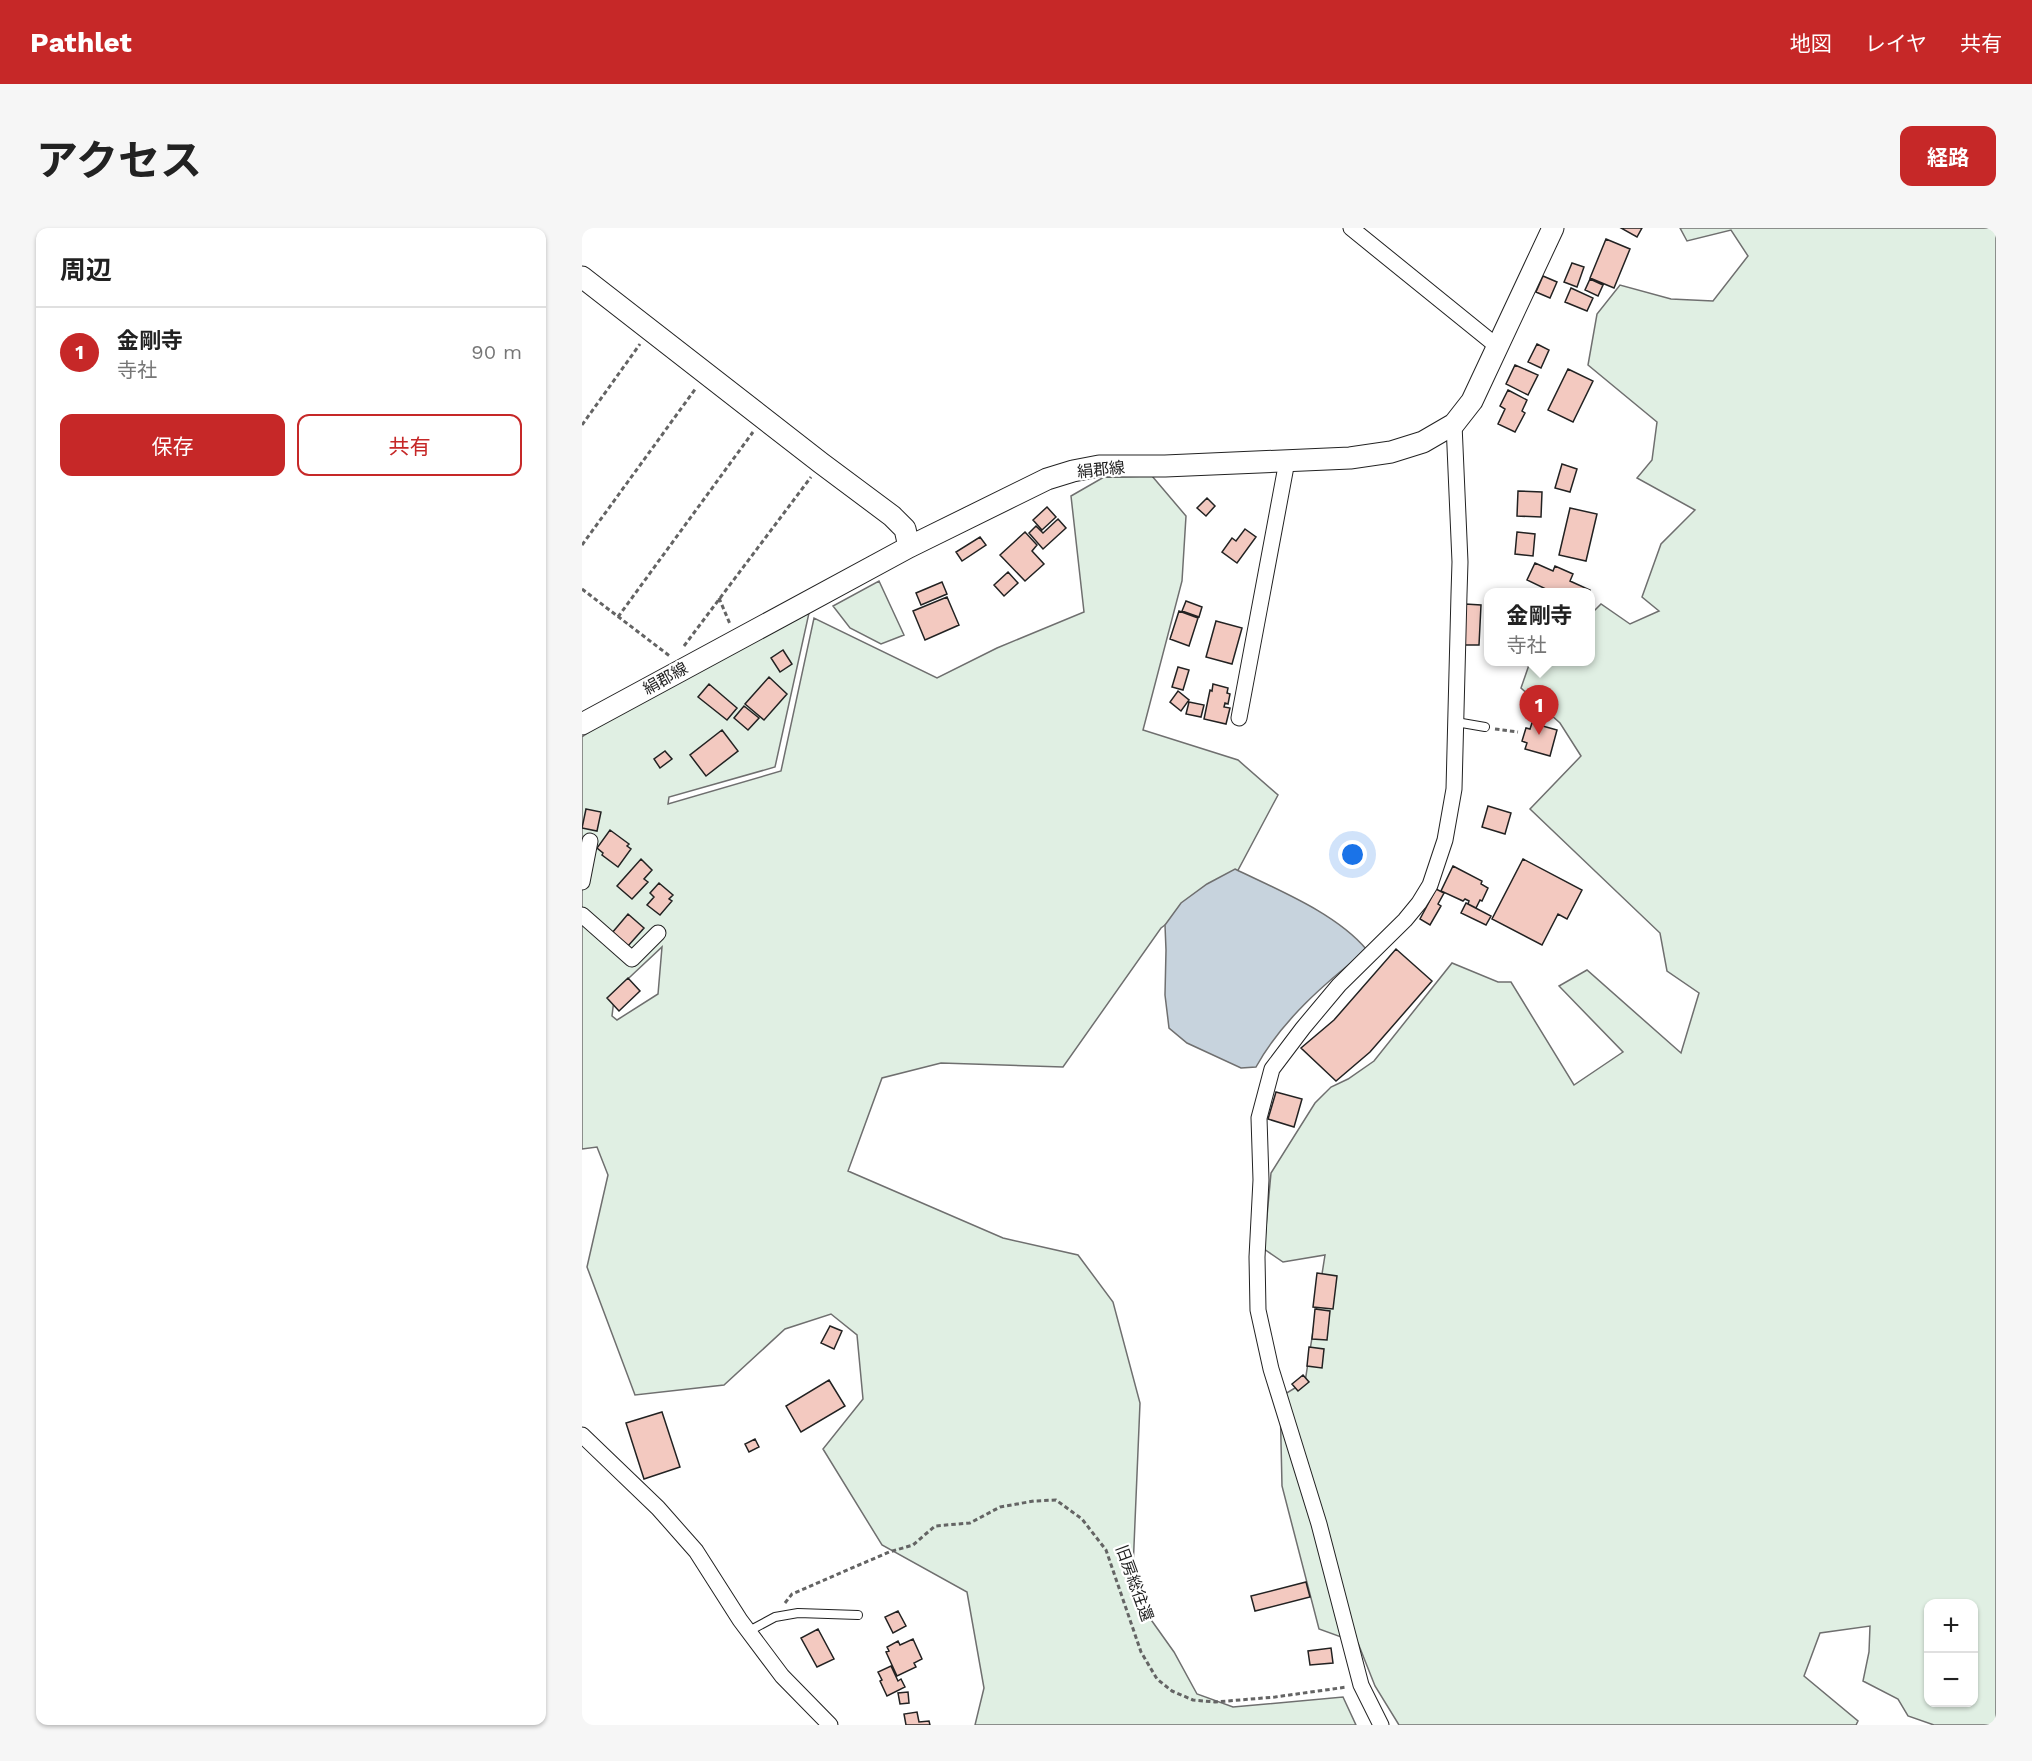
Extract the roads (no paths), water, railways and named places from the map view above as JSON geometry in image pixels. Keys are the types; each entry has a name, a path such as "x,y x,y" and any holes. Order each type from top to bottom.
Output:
{"main road":[{"name":"絹郡線","path":"582,724 909,547 1047,479 1099,466 1165,466 1350,458 1390,452 1423,442 1454,424 1472,401 1553,228"},
{"path":"582,277 892,516 905,529 909,547"}],"street":[{"path":"1351,228 1498,346"},
{"path":"1381,1725 1361,1685 1319,1524 1271,1369 1258,1311 1257,1257 1261,1180 1259,1118 1272,1070 1339,985 1405,920 1430,885 1445,840 1454,789 1460,561 1454,424"},
{"path":"1239,717 1287,461"},
{"path":"582,882 590,841"},
{"path":"582,915 632,959 658,933"},
{"path":"582,1435 649,1500 696,1551 782,1676 830,1725"}],"lane":[{"path":"1456,722 1485,727"},
{"path":"749,1631 775,1617 798,1612 858,1615"}],"place":[{"name":"金剛寺","path":"1539,735"}]}
